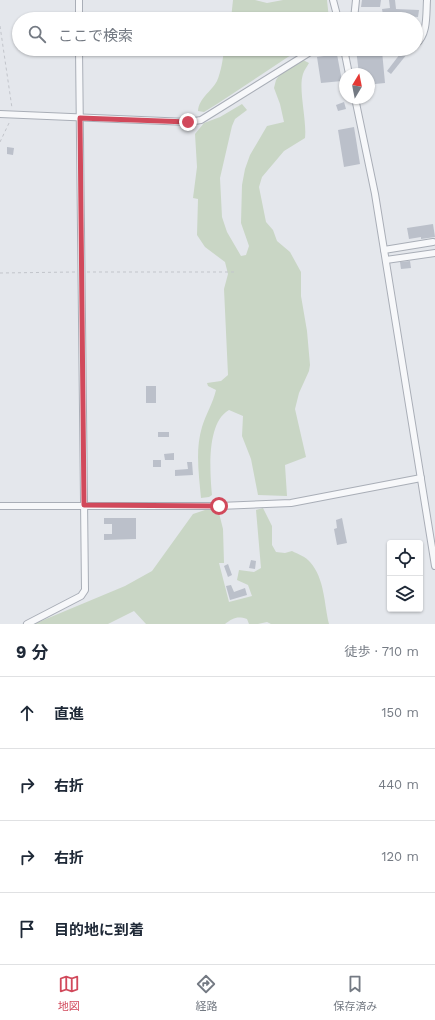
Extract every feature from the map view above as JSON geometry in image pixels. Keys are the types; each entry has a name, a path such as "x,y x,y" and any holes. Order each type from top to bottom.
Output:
{"street":[{"path":"78,0 79,12"},
{"path":"334,0 337,12"},
{"path":"355,12 356,0"},
{"path":"423,33 427,0"},
{"path":"27,624 81,596 85,590 79,56"},
{"path":"0,114 188,122 201,120 304,56"},
{"path":"345,56 348,68"},
{"path":"355,104 375,194 435,566"},
{"path":"384,250 433,242"},
{"path":"386,260 435,253"},
{"path":"0,506 219,506 291,503 421,478"}],"path":[{"path":"0,26 13,115 0,142"},
{"path":"0,272 236,272"}],"green space":[{"path":"233,0 255,0 267,3 283,0 327,0 328,12 232,12"},
{"path":"223,56 289,56 204,112 198,111 201,102 217,81"},
{"path":"303,60 309,63 303,73 301,88 305,138 284,151 262,177 259,187 266,222 273,230 277,241 290,252 301,272 301,296 307,331 310,365 309,371 299,393 295,409 306,457 285,465 287,496 258,495 251,459 242,436 243,416 229,410 222,416 216,426 213,437 210,461 212,495 201,498 198,462 200,436 216,390 208,386 207,383 221,381 228,375 224,289 228,274 225,262 205,247 197,235 198,199 193,198 197,167 195,134 204,123 220,117 242,104 247,110 235,119 232,126 220,178 222,217 227,232 241,256 246,255 249,246 241,223 242,185 245,169 250,155 267,126 284,122 280,104 274,88 276,80 280,74"},
{"path":"263,508 272,526 272,545 276,552 285,553 292,551 302,556 310,562 319,576 329,624 271,624 267,622 249,624 247,619 238,618 225,624 146,624 134,611 108,624 34,624 125,586 152,571 193,514 208,509 219,513 223,529 224,563 219,563 229,602 252,596 248,585 237,580 239,570 254,572 261,568 256,510"}],"building":[{"path":"362,0 381,0 380,7 361,7"},
{"path":"389,0 395,0 396,9 419,10 419,12 382,12 382,9 390,8"},
{"path":"337,56 340,68 339,81 321,83 317,57"},
{"path":"357,56 382,56 385,83 375,84 375,68 358,68"},
{"path":"398,56 405,56 391,74 387,71"},
{"path":"345,104 346,109 338,111 336,105"},
{"path":"354,127 360,164 344,167 338,130"},
{"path":"7,147 14,148 13,155 7,154"},
{"path":"433,224 435,237 409,239 407,228"},
{"path":"410,261 411,268 401,269 400,262"},
{"path":"146,386 156,386 156,403 146,403"},
{"path":"158,432 169,432 169,437 158,437"},
{"path":"174,453 174,460 165,460 164,454"},
{"path":"153,460 161,460 161,467 153,467"},
{"path":"187,462 192,462 193,475 175,476 175,470 188,469"},
{"path":"104,518 136,518 136,539 104,540 104,534 112,534 112,524 104,524"},
{"path":"342,518 347,543 337,545 334,529 337,528 336,520"},
{"path":"251,560 256,561 255,569 249,568"},
{"path":"228,564 232,575 228,577 224,566"},
{"path":"231,585 234,592 245,588 247,595 230,600 226,586"}],"route":[{"path":"188,122 80,118 84,505 219,506"}]}
